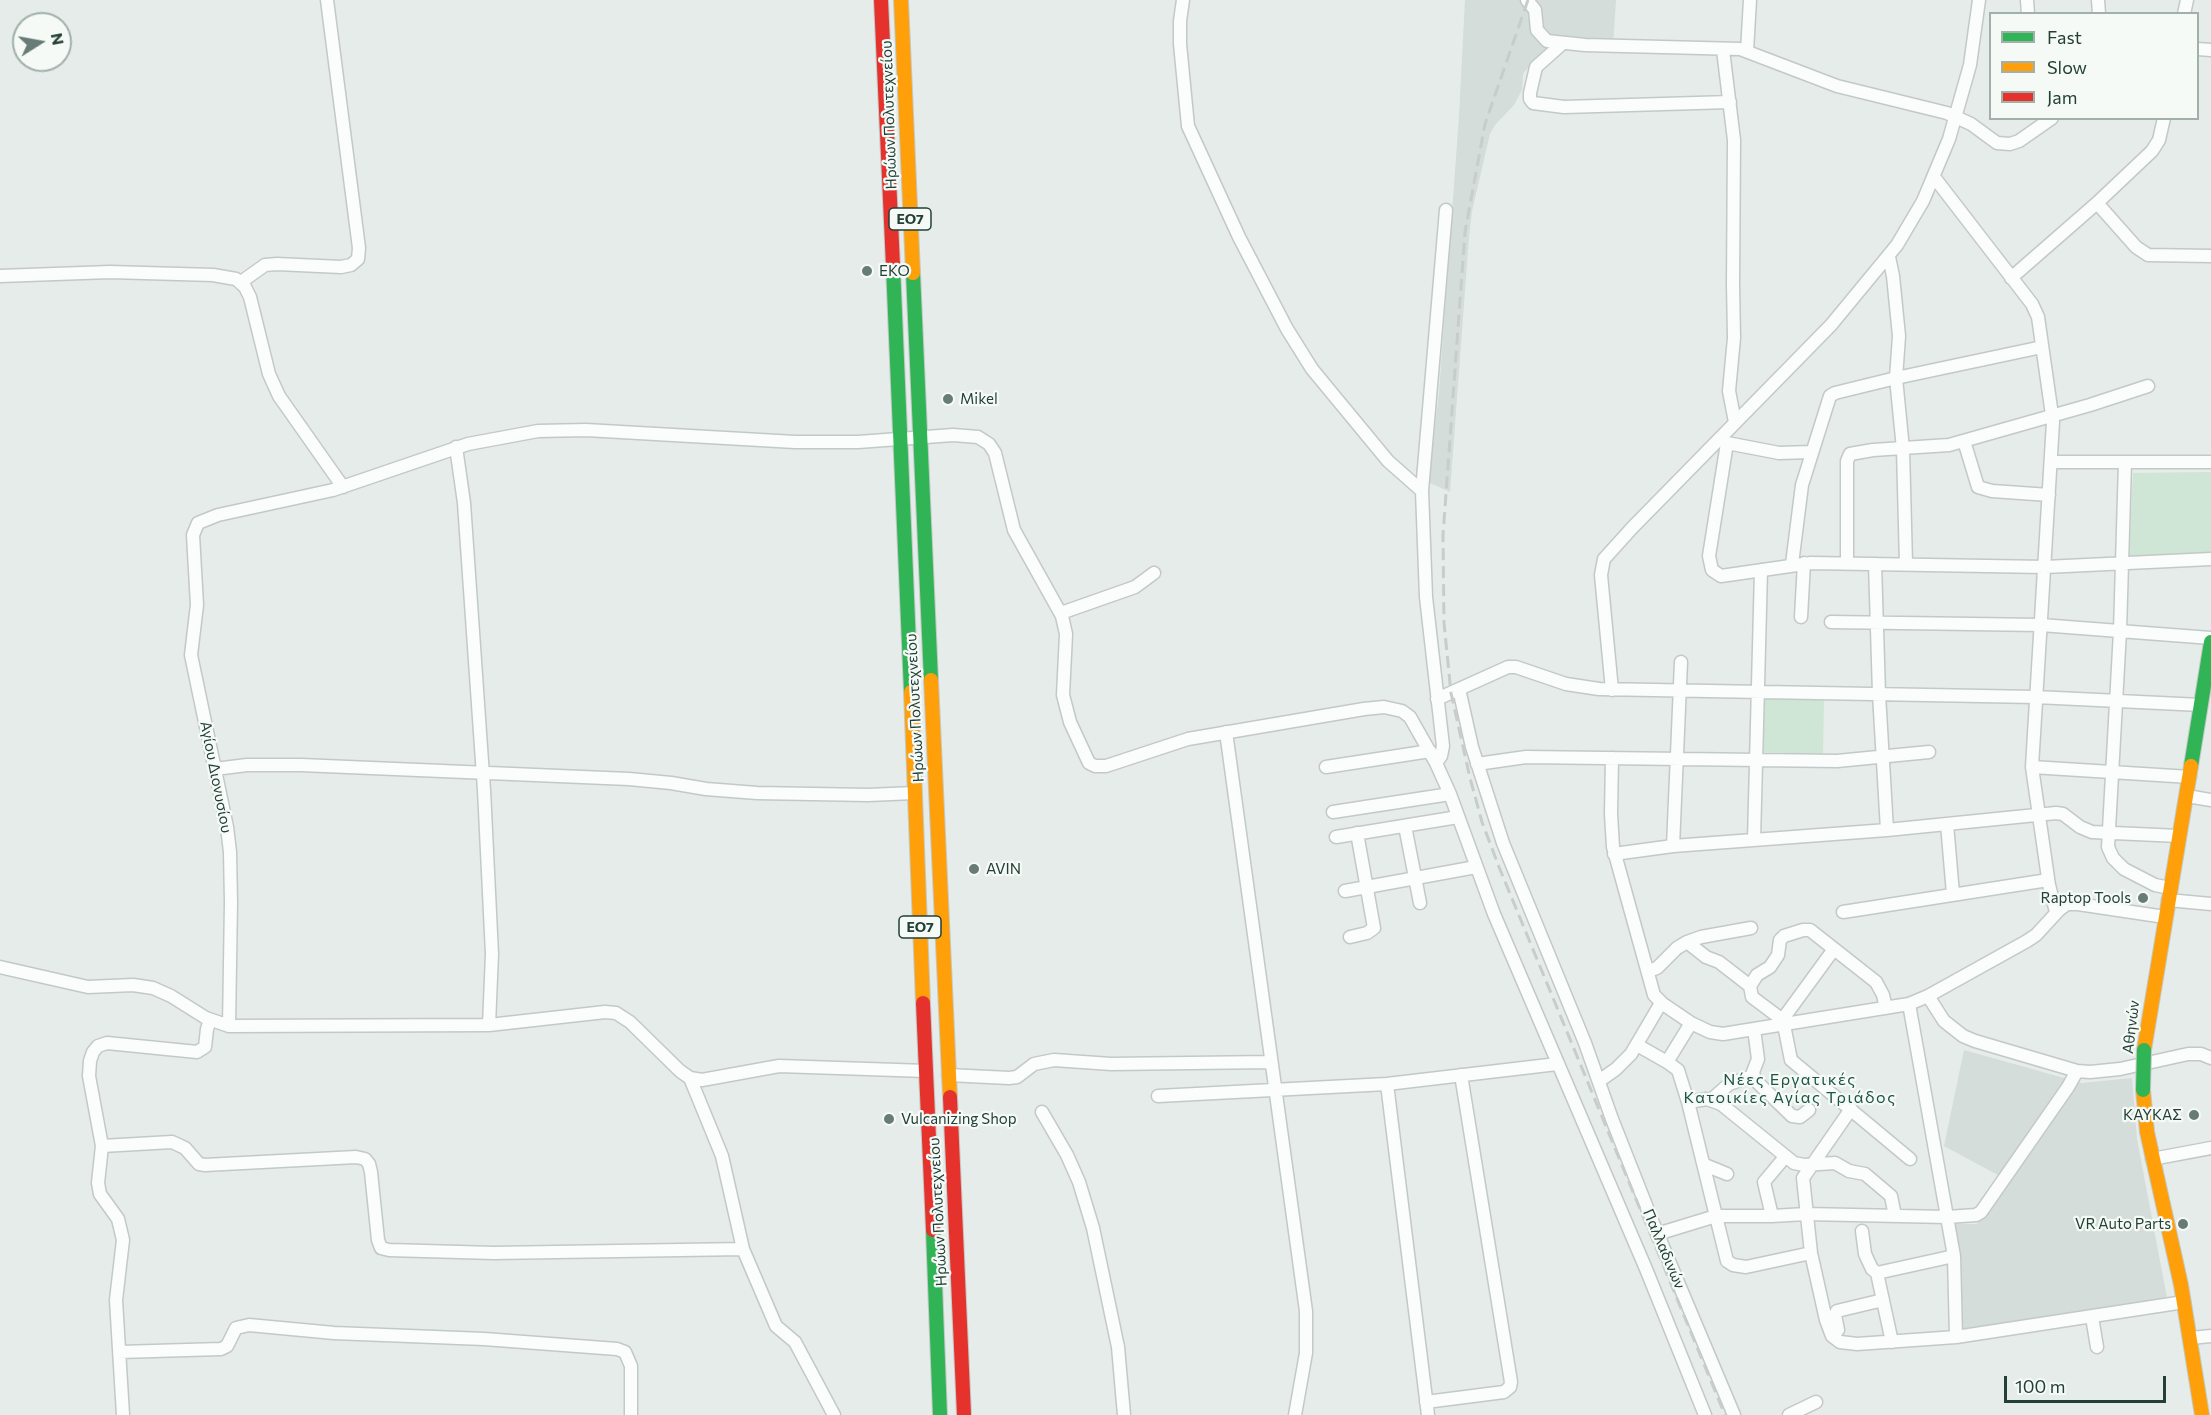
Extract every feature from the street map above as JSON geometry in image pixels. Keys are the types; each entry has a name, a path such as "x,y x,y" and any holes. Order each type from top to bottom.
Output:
{"main road":[{"name":"Ηρώων Πολυτεχνείου","path":"881,0 940,1415"},
{"name":"Ηρώων Πολυτεχνείου","path":"901,0 964,1415"},
{"name":"Αθηνών","path":"2202,1415 2205,1395 2152,1159 2143,1090 2144,1050 2190,777 2206,706 2211,640"}],"street":[{"path":"241,282 265,265 341,267 351,266 358,259 359,248 327,0"},
{"path":"1183,0 1180,32 1188,126 1239,237 1287,329 1312,369 1388,461 1422,491"},
{"path":"1527,0 1534,10 1536,26 1541,37 1547,41 1740,49 1826,82 1956,116 1975,126 1994,141 2004,144 2019,141 2049,120"},
{"path":"1747,51 1750,0"},
{"path":"1612,690 1601,575 1602,563 1611,549 1724,441 1735,422 1831,326 1889,256 1914,218 1949,139 1972,57 1979,0"},
{"path":"1563,43 1536,67 1530,93 1533,103 1564,107 1731,102"},
{"path":"1723,50 1731,102 1735,161 1732,273 1734,338 1729,391 1735,422"},
{"path":"2011,278 2097,203 2157,145 2163,120"},
{"path":"1934,177 2035,308 2042,347 2053,416 2032,767 2048,880 2056,912"},
{"path":"2097,203 2136,247 2148,255 2211,256"},
{"path":"1326,767 1433,757 1443,747 1428,625 1423,564 1422,491 1446,210"},
{"path":"1889,256 1899,336 1896,378 1903,449 1906,564"},
{"path":"0,276 110,272 231,276 241,282 251,301 264,357 274,385 284,405 343,487 456,447 504,436 551,430 593,430 795,442 852,442 972,436 985,441 993,449 1000,468 1014,530 1024,552 1061,613 1065,634 1064,695 1070,722 1089,763 1095,766 1106,766 1188,739 1226,732 1384,707 1402,711 1410,717 1433,757 1450,794 1476,867 1557,1064 1646,1269 1704,1415"},
{"path":"1802,617 1798,563 1802,485 1830,396 1896,378 2042,347"},
{"path":"1847,563 1847,457 1853,453 1934,447 1964,441 2148,386"},
{"path":"1724,441 1785,453 1811,452"},
{"path":"1724,441 1710,540 1709,563 1714,573 1723,576 1798,563 2045,567 2211,559"},
{"path":"1964,441 1978,487 2049,495"},
{"path":"456,447 465,514 483,774 492,954 489,1025"},
{"path":"2051,462 2211,462"},
{"path":"2125,462 2120,631 2108,833 2109,851 2120,866 2169,894 2211,904"},
{"name":"Αγίου Διονυσίου","path":"229,1026 230,852 191,655 197,605 193,535 198,523 218,515 343,487"},
{"path":"1875,564 1879,694 1887,830"},
{"path":"1755,840 1761,570"},
{"path":"1061,613 1135,588 1154,573"},
{"path":"1831,622 2041,625 2211,640"},
{"path":"1673,846 1681,662"},
{"path":"1437,699 1508,667 1566,684 1612,690 2036,697 2206,706"},
{"name":"Παλλαδινών","path":"1459,689 1469,737 1503,843 1586,1043 1657,1234 1734,1415"},
{"path":"1226,732 1306,1322 1302,1380 1295,1415"},
{"path":"1478,765 1526,757 1837,761 1929,752"},
{"path":"1612,758 1611,814 1614,854 1654,995 1661,1003 1701,1029 1723,1034 1909,1004 1928,996 2027,941 2036,935 2066,904 2165,917"},
{"path":"215,769 247,765 301,765 649,780 706,789 757,793 868,795 914,793"},
{"path":"2032,767 2190,777"},
{"path":"1333,812 1450,794"},
{"path":"2187,796 2211,800"},
{"path":"1614,854 1673,846 1887,830 2060,813 2084,830 2180,836"},
{"path":"1336,837 1458,817"},
{"path":"1947,824 1953,894"},
{"path":"1405,826 1420,903"},
{"path":"1350,936 1367,933 1374,928 1357,833"},
{"path":"1345,891 1476,867"},
{"path":"1843,912 2048,880"},
{"path":"1648,971 1657,968 1677,948 1687,942 1701,937 1751,928"},
{"path":"1784,1023 1752,997 1750,986 1758,973 1770,966 1779,954 1780,940 1788,933 1810,930 1876,982 1883,995 1886,1008"},
{"path":"1687,942 1706,957 1719,962 1750,986"},
{"path":"1834,949 1791,1006 1784,1023 1792,1062 1910,1159"},
{"path":"0,967 88,987 133,985 153,988 171,996 210,1020 229,1026 489,1025 605,1012 616,1013 630,1022 680,1071 690,1078 702,1080 779,1066 926,1071"},
{"path":"1928,996 1944,1021 1963,1036 2077,1071 2120,1069 2187,1054 2201,1054 2211,1058"},
{"path":"1599,1081 1621,1065 1637,1045 1661,1003"},
{"path":"1909,1004 1954,1256 1956,1337"},
{"path":"123,1415 116,1300 123,1240 118,1219 100,1194 98,1171 102,1146 89,1076 90,1061 98,1046 107,1043 196,1052 205,1047 210,1020"},
{"path":"1667,1062 1691,1023"},
{"path":"1754,1029 1758,1059 1753,1076 1758,1085 1792,1116 1800,1117 1809,1110"},
{"path":"1637,1045 1678,1070 1704,1165 1725,1256 1729,1263 1746,1267 1811,1252"},
{"path":"948,1075 1017,1077 1034,1064 1054,1060 1111,1064 1271,1062"},
{"path":"1158,1096 1387,1084 1557,1064"},
{"path":"1657,1234 1716,1216 1806,1214 1973,1216 1981,1212 2068,1088 2077,1071"},
{"path":"1387,1084 1427,1408 1504,1392 1508,1390 1511,1382 1461,1075"},
{"path":"1712,1100 1729,1084 1753,1076"},
{"path":"690,1078 722,1156 743,1249 776,1326 795,1342 834,1415"},
{"path":"1688,1102 1700,1099 1712,1100 1721,1104 1785,1157 1798,1165 1834,1163 1849,1172 1865,1174 1891,1196 1895,1216"},
{"path":"1851,1109 1803,1178 1811,1252 1826,1320 1832,1336 1840,1342 1857,1344 1956,1337 2184,1302"},
{"path":"1042,1112 1067,1155 1079,1182 1093,1228 1118,1347 1124,1415"},
{"path":"102,1146 172,1142 185,1148 198,1164 205,1165 356,1157 365,1159 371,1172 378,1240 381,1248 389,1250 494,1253 743,1249"},
{"path":"2152,1159 2211,1148"},
{"path":"1772,1216 1764,1182 1785,1157"},
{"path":"1704,1165 1727,1174"},
{"path":"1862,1231 1865,1254 1872,1269 1877,1273 1892,1342"},
{"path":"1877,1273 1954,1256"},
{"path":"1838,1330 1835,1315 1837,1311 1883,1300"},
{"path":"2092,1317 2097,1347"},
{"path":"120,1352 221,1349 227,1346 236,1328 249,1325 334,1334 484,1339 617,1349 625,1352 632,1366 631,1415"},
{"path":"2191,1338 2211,1336"},
{"path":"1789,1415 1816,1402"}],"shaded area":[{"path":"1465,0 1616,0 1613,46 1557,43 1532,63 1523,74 1522,90 1514,105 1495,125 1490,134 1472,211 1469,237 1450,492 1428,482 1439,393"},
{"path":"1964,1050 2082,1083 2132,1078 2137,1139 2167,1298 1960,1331 1953,1224 1977,1224 2007,1180 1944,1146"}],"green space":[{"path":"2211,472 2211,553 2129,557 2133,473"},
{"path":"1764,698 1824,700 1823,754 1763,752"}],"railway":[{"path":"1528,0 1485,124 1465,232 1443,535 1444,623 1451,693 1482,822 1499,867 1725,1415"}],"traffic: fast":[{"path":"893,266 911,692"},
{"path":"913,273 931,680"},
{"path":"2191,766 2211,642"},
{"path":"2143,1090 2144,1050"},
{"path":"933,1230 940,1415"}],"traffic: slow":[{"path":"901,0 913,273"},
{"path":"931,680 950,1097"},
{"path":"911,692 923,1003"},
{"path":"2144,1050 2191,766"},
{"path":"2143,1090 2147,1132 2181,1285 2202,1415"}],"traffic: jam":[{"path":"881,0 893,266"},
{"path":"923,1003 933,1230"},
{"path":"950,1097 964,1415"}],"place":[{"name":"EKO","path":"867,271"},
{"name":"Mikel","path":"948,399"},
{"name":"AVIN","path":"974,869"},
{"name":"Raptop Tools","path":"2143,898"},
{"name":"ΚΑΥΚΑΣ","path":"2194,1115"},
{"name":"Vulcanizing Shop","path":"889,1119"},
{"name":"VR Auto Parts","path":"2183,1224"}],"district":[{"name":"Νέες Εργατικές Κατοικίες Αγίας Τριάδος","path":"1790,1089"}]}
